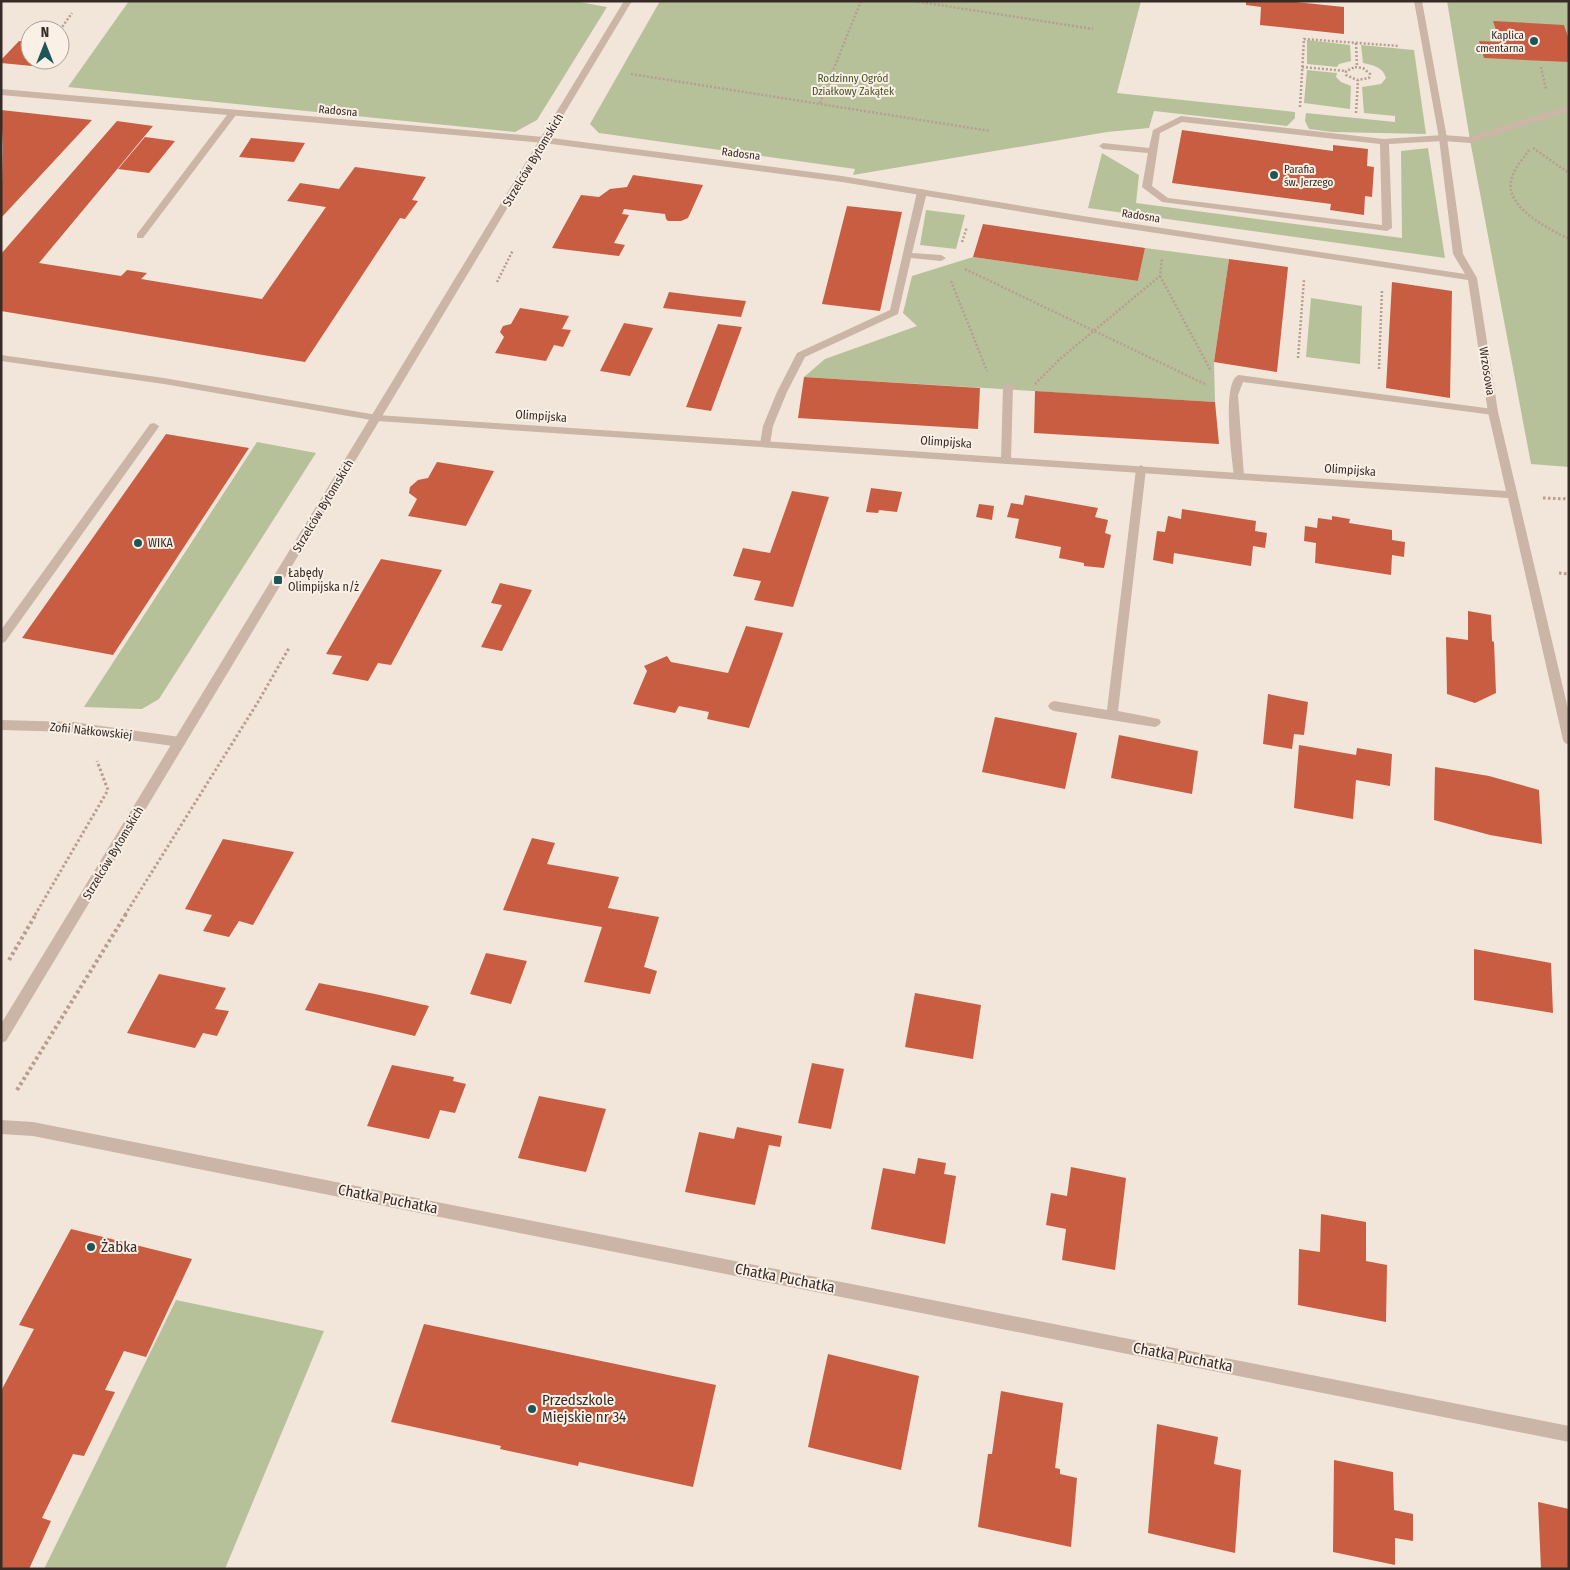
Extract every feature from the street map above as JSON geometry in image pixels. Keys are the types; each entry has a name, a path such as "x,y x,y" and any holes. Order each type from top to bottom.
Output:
{"street":[{"name":"Strzelców Bytomskich","path":"1,1037 628,1"},
{"name":"Wrzosowa","path":"1418,1 1443,138 1458,254 1472,278 1493,412 1569,740"},
{"name":"Radosna","path":"1,92 544,140 842,178 1472,278"},
{"path":"1384,142 1387,228 1165,200 1147,187 1151,152 1156,132 1181,119 1384,142 1443,138 1470,140 1569,108"},
{"path":"140,236 233,112"},
{"path":"1103,146 1151,152"},
{"path":"765,444 768,426 782,392 801,355 895,312 922,192"},
{"path":"907,255 941,258"},
{"name":"Olimpijska","path":"1,358 164,381 376,418 1513,495"},
{"path":"1239,476 1233,395 1239,378 1493,412"},
{"path":"1006,460 1008,386"},
{"path":"1,639 154,426"},
{"path":"1112,715 1141,469"},
{"path":"1054,706 1155,722"},
{"name":"Zofii Nałkowskiej","path":"1,725 73,727 180,742"},
{"name":"Chatka Puchatka","path":"1,1126 43,1130 1569,1434"}],"path":[{"path":"820,103 862,1"},
{"path":"914,1 1093,29"},
{"path":"67,20 72,13"},
{"path":"1299,132 1304,39 1427,48"},
{"path":"1356,43 1357,67"},
{"path":"1302,67 1346,71 1357,67 1367,70 1370,74 1366,80 1358,80 1348,77 1346,71"},
{"path":"631,74 990,131"},
{"path":"1347,113 1356,114 1358,80"},
{"path":"1522,146 1531,147 1569,173"},
{"path":"1531,147 1511,179 1509,187 1516,202 1533,219 1569,240"},
{"path":"1162,257 1160,276 1213,374"},
{"path":"941,258 1210,386 1211,380"},
{"path":"941,258 992,383 1008,386 1036,384 1061,358 1160,276"},
{"path":"1296,386 1304,270"},
{"path":"1377,397 1383,282"},
{"path":"17,1090 289,648"},
{"path":"6,965 108,790 95,756"}],"green space":[{"path":"129,1 574,1 607,7 537,120 515,132 68,87"},
{"name":"Rodzinny Ogród Działkowy Zakątek","path":"660,1 1141,1 1117,93 1295,112 1295,118 1287,126 1154,111 1149,128 1107,132 853,175 855,169 599,133 590,124"},
{"path":"1447,1 1569,1 1569,467 1531,464 1470,140"},
{"path":"1307,40 1350,45 1351,61 1339,64 1337,67 1307,64"},
{"path":"1361,45 1414,50 1426,134 1332,132 1309,129 1305,121 1306,113 1395,122 1395,116 1364,113 1362,87 1381,84 1386,78 1380,69 1363,63"},
{"path":"1307,70 1337,73 1336,77 1341,82 1351,86 1350,109 1304,103"},
{"path":"1428,148 1445,258 1088,208 1102,153 1139,175 1136,203 1402,238 1401,151"},
{"path":"926,210 965,215 956,249 920,245"},
{"path":"1145,248 1229,259 1214,362 1215,402 804,377 825,359 917,326 903,313 912,276 973,257 1138,281"},
{"path":"1311,298 1362,306 1360,364 1306,357"},
{"path":"257,442 316,453 159,699 142,709 84,707"},
{"path":"176,1300 324,1331 225,1569 44,1569"}],"building":[{"path":"1246,1 1286,1 1344,7 1344,34 1260,25 1261,7 1246,5"},
{"name":"Kaplica cmentarna","path":"1493,21 1564,25 1569,40 1569,62 1484,58 1479,41 1500,42"},
{"path":"20,41 20,65 1,63 1,60"},
{"path":"1,110 92,120 1,218 3,147"},
{"path":"117,121 153,126 39,263 121,276 127,270 147,273 141,279 262,299 326,207 287,201 300,183 339,189 355,167 426,177 412,200 418,201 405,219 400,218 305,362 1,311 1,254"},
{"name":"Parafia św. Jerzego","path":"1182,130 1333,151 1333,145 1368,149 1367,166 1374,167 1372,197 1365,196 1364,215 1330,210 1331,204 1172,183"},
{"path":"145,137 175,141 149,173 118,169"},
{"path":"251,138 305,143 294,162 239,157"},
{"path":"633,175 703,185 688,218 681,221 668,221 665,214 624,209 622,214 629,215 614,243 625,245 619,256 552,248 581,195 599,197 610,189 627,187"},
{"path":"847,206 902,212 880,311 822,304"},
{"path":"983,224 1145,248 1138,281 973,257"},
{"path":"1229,259 1288,267 1277,372 1214,362"},
{"path":"1392,282 1452,291 1450,398 1386,388"},
{"path":"669,292 746,301 741,317 663,308"},
{"path":"520,308 569,316 562,329 571,330 563,347 554,345 546,361 495,353 504,337 500,332 503,326 511,324"},
{"path":"624,323 653,328 630,376 600,371"},
{"path":"718,324 742,327 711,411 686,407"},
{"path":"804,377 980,388 978,429 798,418"},
{"path":"1035,391 1215,402 1219,444 1034,433"},
{"name":"WIKA","path":"166,434 249,448 113,655 22,638"},
{"path":"437,462 494,471 466,526 408,516 417,499 409,493 410,487 418,480 428,478"},
{"path":"871,488 902,492 897,512 879,510 878,513 866,512"},
{"path":"792,491 829,497 793,607 754,600 761,581 733,576 743,548 770,553"},
{"path":"1025,495 1098,508 1095,517 1108,520 1105,533 1111,535 1104,568 1084,566 1084,563 1059,558 1061,547 1015,538 1019,519 1007,517 1011,503 1023,505"},
{"path":"979,504 994,506 992,520 976,517"},
{"path":"1182,509 1256,521 1255,531 1267,533 1265,548 1253,546 1251,566 1174,553 1173,564 1153,560 1157,531 1165,532 1168,516 1181,519"},
{"path":"1332,516 1350,519 1349,523 1392,530 1392,540 1405,542 1404,557 1392,555 1391,575 1315,563 1316,543 1304,541 1305,526 1317,528 1318,518 1332,520"},
{"path":"381,559 442,570 391,665 378,663 368,681 332,674 342,656 326,654"},
{"path":"500,583 532,590 502,651 481,647 502,605 491,603"},
{"path":"1468,611 1491,615 1492,641 1494,642 1496,693 1475,703 1447,694 1446,637 1468,640"},
{"path":"746,626 783,633 749,728 707,719 709,712 679,706 675,713 633,704 647,671 644,666 667,656 671,662 728,673"},
{"path":"1268,694 1308,702 1304,735 1294,734 1292,749 1263,744"},
{"path":"995,717 1077,733 1065,789 982,772"},
{"path":"1119,735 1198,751 1192,794 1111,778"},
{"path":"1299,745 1356,755 1357,748 1392,754 1390,786 1356,780 1353,819 1294,808"},
{"path":"1435,767 1489,776 1539,790 1542,844 1490,835 1434,820"},
{"path":"532,838 555,843 547,864 619,877 608,908 659,917 644,967 657,971 650,994 584,982 602,927 503,910"},
{"path":"223,839 294,852 253,925 239,921 229,937 203,931 212,915 185,909"},
{"path":"1474,949 1551,963 1553,1013 1474,1000"},
{"path":"486,953 527,961 511,1004 470,994"},
{"path":"159,974 226,988 215,1009 229,1011 217,1036 203,1033 195,1048 127,1033"},
{"path":"319,983 429,1006 415,1036 305,1010"},
{"path":"915,993 981,1005 973,1059 905,1047"},
{"path":"812,1063 844,1069 831,1129 798,1123"},
{"path":"392,1065 454,1077 453,1081 466,1084 455,1113 440,1110 429,1139 367,1126"},
{"path":"539,1096 606,1109 586,1172 518,1158"},
{"path":"737,1127 782,1136 780,1147 769,1145 755,1205 685,1192 699,1132 734,1139"},
{"path":"918,1158 946,1163 944,1174 956,1176 945,1244 871,1229 883,1168 915,1174"},
{"path":"1071,1167 1126,1178 1115,1270 1062,1260 1066,1229 1046,1225 1051,1193 1067,1196"},
{"path":"1321,1214 1366,1222 1366,1261 1387,1265 1386,1322 1298,1305 1299,1249 1320,1252"},
{"path":"71,1229 192,1259 146,1357 124,1351 105,1390 115,1392 84,1456 73,1454 42,1518 51,1521 29,1569 1,1569 1,1391 34,1329 19,1325"},
{"path":"424,1324 716,1385 693,1487 579,1462 578,1466 500,1449 501,1446 391,1422"},
{"path":"828,1354 919,1376 901,1470 808,1447"},
{"path":"1001,1391 1063,1403 1055,1468 1060,1469 1060,1474 1077,1478 1071,1547 978,1527 988,1454 992,1454"},
{"path":"1157,1424 1218,1437 1214,1464 1241,1470 1235,1553 1148,1533"},
{"path":"1334,1460 1393,1472 1394,1510 1413,1514 1413,1541 1395,1538 1395,1565 1333,1552"},
{"path":"1538,1502 1569,1509 1569,1569 1541,1569"}],"place":[{"name":"Kaplica cmentarna","path":"1534,41"},
{"name":"Parafia św. Jerzego","path":"1274,175"},
{"name":"WIKA","path":"138,543"},
{"name":"Łabędy Olimpijska n/ż","path":"278,580"},
{"name":"Żabka","path":"91,1247"},
{"name":"Przedszkole Miejskie nr 34","path":"532,1409"}]}
